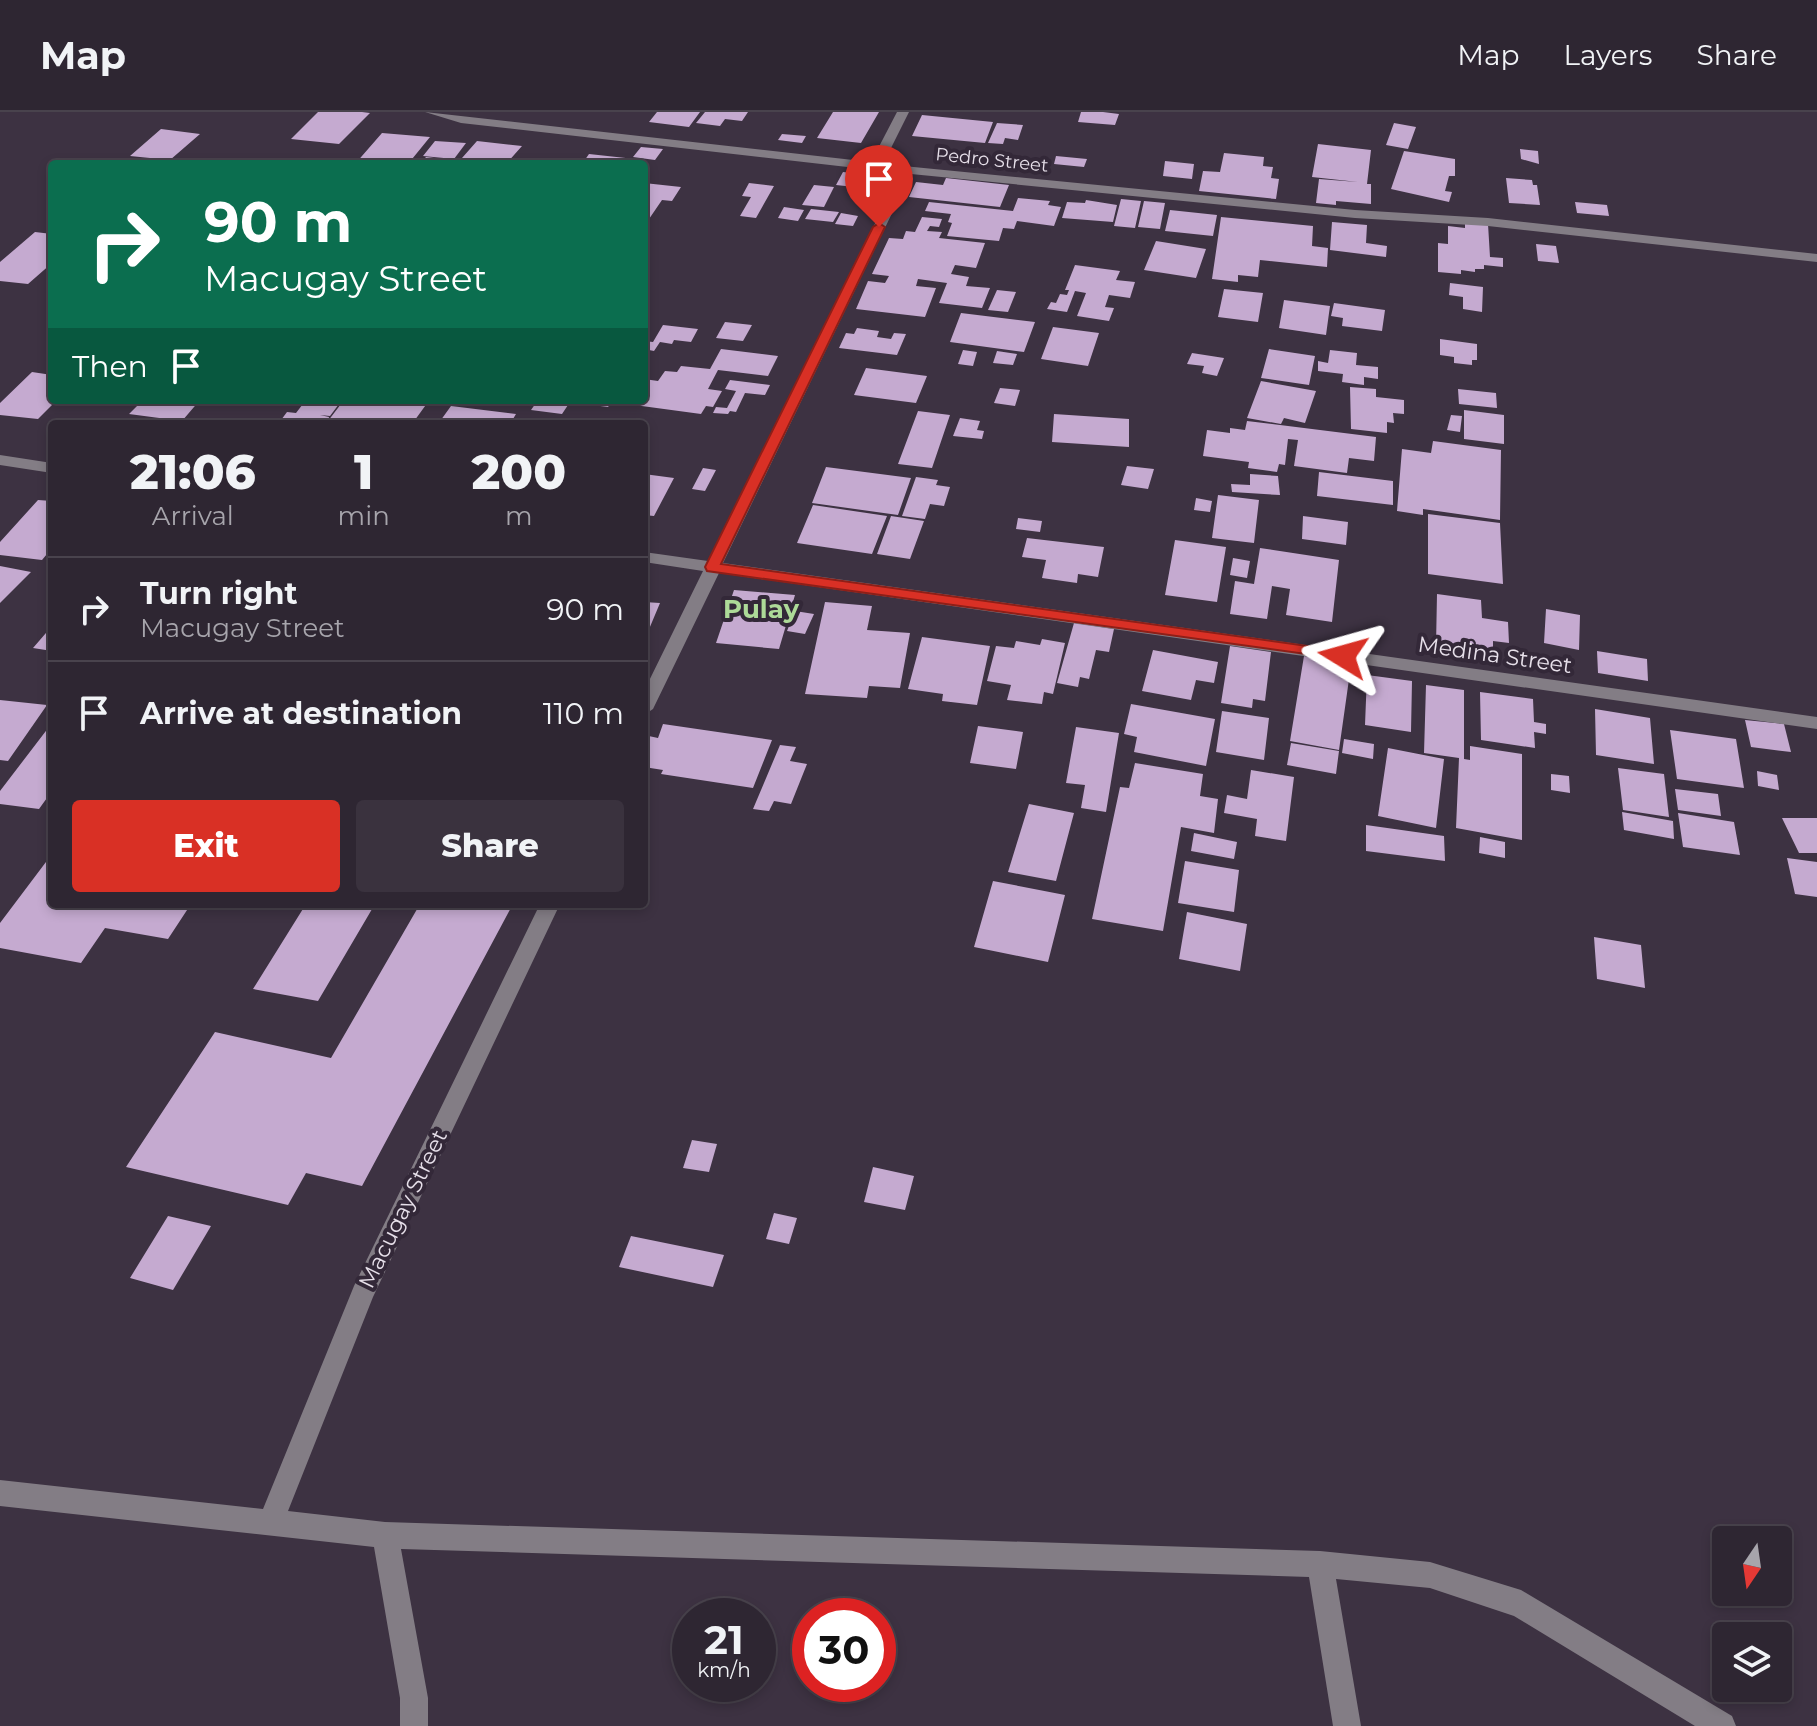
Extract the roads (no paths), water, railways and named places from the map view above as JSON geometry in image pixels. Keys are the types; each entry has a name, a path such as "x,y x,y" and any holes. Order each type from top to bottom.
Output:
{"street":[{"name":"Pedro Street","path":"431,112 461,120 907,170 1355,214 1488,222 1817,258"},
{"path":"876,165 903,112"},
{"path":"648,701 907,170"},
{"path":"0,460 48,467"},
{"name":"Medina Street","path":"648,558 1817,723"},
{"name":"Macugay Street","path":"271,1522 362,1294 548,908"},
{"path":"0,1493 385,1535 1320,1564 1430,1575 1521,1604 1722,1726"},
{"path":"385,1535 414,1698 414,1726"},
{"path":"1320,1564 1347,1726"}],"district":[{"name":"Pulay","path":"761,609"}]}
